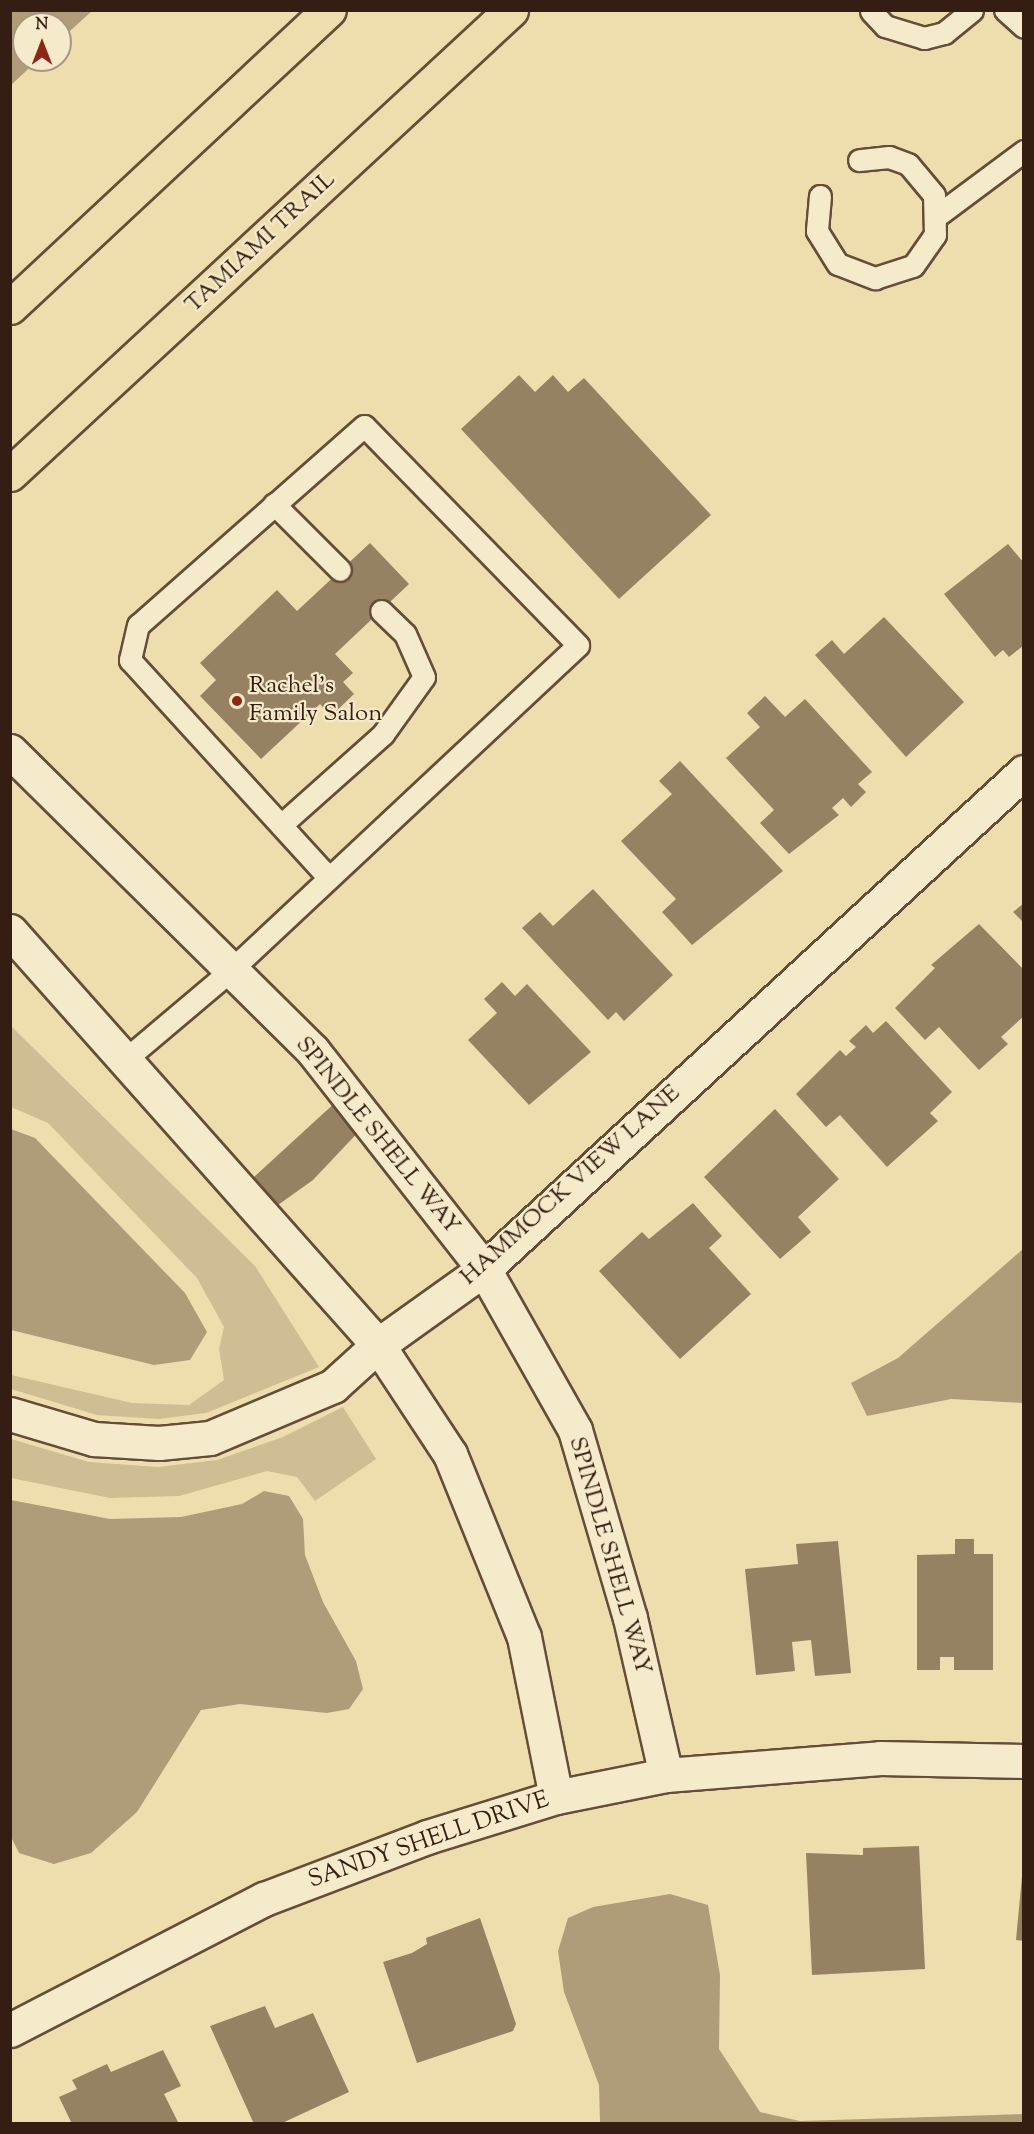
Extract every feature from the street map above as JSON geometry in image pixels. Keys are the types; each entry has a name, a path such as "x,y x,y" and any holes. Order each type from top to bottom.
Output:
{"main road":[{"path":"10,307 329,10"},
{"name":"TAMIAMI TRAIL","path":"10,474 511,10"}],"street":[{"name":"SPINDLE SHELL WAY","path":"10,751 313,1051 484,1269 575,1430 630,1618 666,1775"},
{"name":"HAMMOCK VIEW LANE","path":"10,1414 94,1439 159,1443 210,1438 333,1386 378,1345 484,1269 1023,772"},
{"path":"10,931 127,1058 378,1345 450,1454 524,1637 556,1797"},
{"name":"SANDY SHELL DRIVE","path":"10,2030 264,1899 427,1837 556,1797 666,1775 880,1758 1023,1761"}],"lane":[{"path":"871,11 885,26 924,38 944,33 972,10"},
{"path":"1005,10 1023,27"},
{"path":"938,215 1023,151"},
{"path":"820,196 818,231 825,249 838,264 875,278 895,275 927,253 938,215 924,177 908,164 889,158 859,160"},
{"path":"127,1058 231,970 578,645 364,426 138,625 130,660 329,878"},
{"path":"274,504 340,570"},
{"path":"281,825 383,734 424,676 405,634 381,611"}],"shaded area":[{"path":"11,10 92,10 72,29 72,12 12,12 12,72 25,72 11,85"},
{"path":"11,1026 255,1266 319,1367 206,1413 159,1419 97,1415 11,1389 11,1375 132,1403 189,1405 224,1380 219,1349 224,1327 197,1278 48,1123 11,1107"},
{"path":"11,1129 35,1138 185,1293 207,1332 190,1360 154,1365 11,1330"},
{"path":"1023,1249 1023,1403 951,1399 867,1416 851,1383 898,1358"},
{"path":"343,1407 376,1459 315,1501 297,1477 267,1471 179,1496 110,1498 11,1478 11,1439 89,1462 158,1467 217,1460 283,1437"},
{"path":"264,1491 289,1496 303,1519 305,1555 323,1602 356,1661 363,1689 349,1709 327,1713 240,1704 201,1710 137,1812 91,1853 54,1864 19,1853 10,1835 11,1500 110,1519 181,1517 242,1504"},
{"path":"670,1894 708,1905 720,1975 719,2049 760,2112 800,2121 1023,2114 1023,2123 600,2123 599,2085 564,1992 558,1951 568,1918 593,1907"}],"building":[{"path":"519,375 535,392 553,375 568,392 584,378 711,515 619,599 461,429"},
{"path":"370,543 409,584 335,654 353,673 343,682 354,694 331,716 320,704 261,759 200,696 216,680 200,663 277,590 297,611"},
{"path":"1008,544 1024,563 1024,645 1009,657 1003,650 995,657 944,594"},
{"path":"884,617 964,702 906,757 815,655 832,640 844,654"},
{"path":"765,696 785,717 805,699 872,772 858,784 866,792 851,807 843,798 832,808 839,815 789,854 760,823 774,810 726,758 760,727 747,713"},
{"path":"680,761 783,871 692,945 662,912 676,899 621,841 672,794 659,781"},
{"path":"593,889 673,975 624,1021 616,1012 608,1020 522,928 540,912 553,926"},
{"path":"1024,903 1024,923 1013,912"},
{"path":"979,924 1024,970 1024,1016 1001,1037 1008,1044 979,1070 939,1027 925,1040 895,1008 935,968 931,965"},
{"path":"502,982 515,996 527,984 591,1052 529,1105 468,1040 497,1013 484,999"},
{"path":"886,1021 952,1092 930,1113 938,1121 887,1167 840,1115 826,1127 796,1094 840,1050 846,1056 856,1047 849,1041 866,1025 873,1033"},
{"path":"338,1100 363,1127 313,1180 278,1205 253,1178"},
{"path":"775,1109 839,1179 798,1217 811,1232 780,1259 704,1177"},
{"path":"693,1203 722,1236 709,1248 751,1294 680,1359 599,1271 642,1232 649,1239"},
{"path":"955,1539 974,1539 974,1554 993,1554 993,1670 954,1670 954,1657 940,1657 940,1670 917,1670 917,1555 955,1554"},
{"path":"838,1541 851,1673 815,1676 811,1640 792,1642 795,1671 756,1675 745,1569 798,1564 796,1544"},
{"path":"919,1846 925,1969 812,1975 806,1853 863,1855 863,1848"},
{"path":"1022,1876 1024,1876 1024,1941 1016,1940"},
{"path":"480,1918 516,2024 513,2031 417,2063 383,1962 412,1953 427,1944 426,1938"},
{"path":"265,2006 275,2028 313,2013 349,2092 280,2124 254,2124 210,2026"},
{"path":"163,2050 181,2086 164,2094 179,2124 72,2124 59,2097 77,2089 72,2080 107,2064 111,2072"}],"place":[{"name":"Rachel's Family Salon","path":"237,701"}]}
